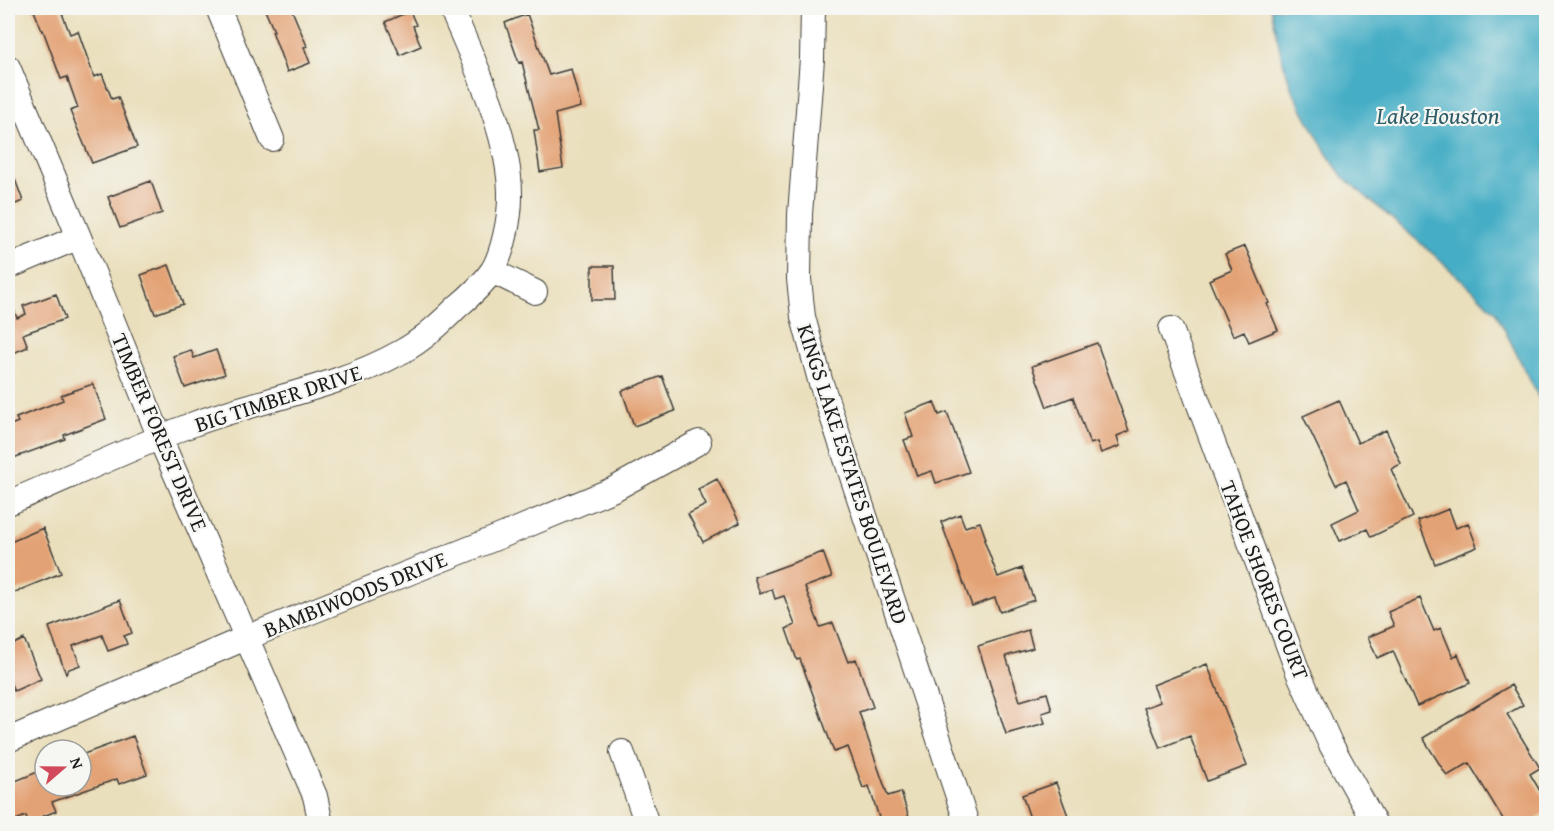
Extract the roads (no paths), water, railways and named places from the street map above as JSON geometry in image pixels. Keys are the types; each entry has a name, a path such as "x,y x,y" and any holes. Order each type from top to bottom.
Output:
{"street":[{"path":"218,8 272,139"},
{"path":"451,8 498,127 508,164 509,215 502,247 492,271 535,292"},
{"name":"KINGS LAKE ESTATES BOULEVARD","path":"813,8 812,59 800,214 799,279 803,317 820,380 967,824"},
{"name":"TIMBER FOREST DRIVE","path":"8,67 160,438 315,796"},
{"path":"8,267 79,237"},
{"name":"BIG TIMBER DRIVE","path":"8,503 201,422 367,369 402,352 428,334 492,271"},
{"name":"TAHOE SHORES COURT","path":"1171,329 1298,672 1330,743 1375,824"},
{"name":"BAMBIWOODS DRIVE","path":"8,740 248,637 614,489 699,442"},
{"path":"622,752 647,824"},
{"path":"315,796 321,824"},
{"path":"315,796 336,824"}],"water":[{"name":"Lake Houston","path":"1271,8 1546,8 1546,412 1495,311 1432,253 1343,177 1327,154 1292,90 1281,55"}]}
